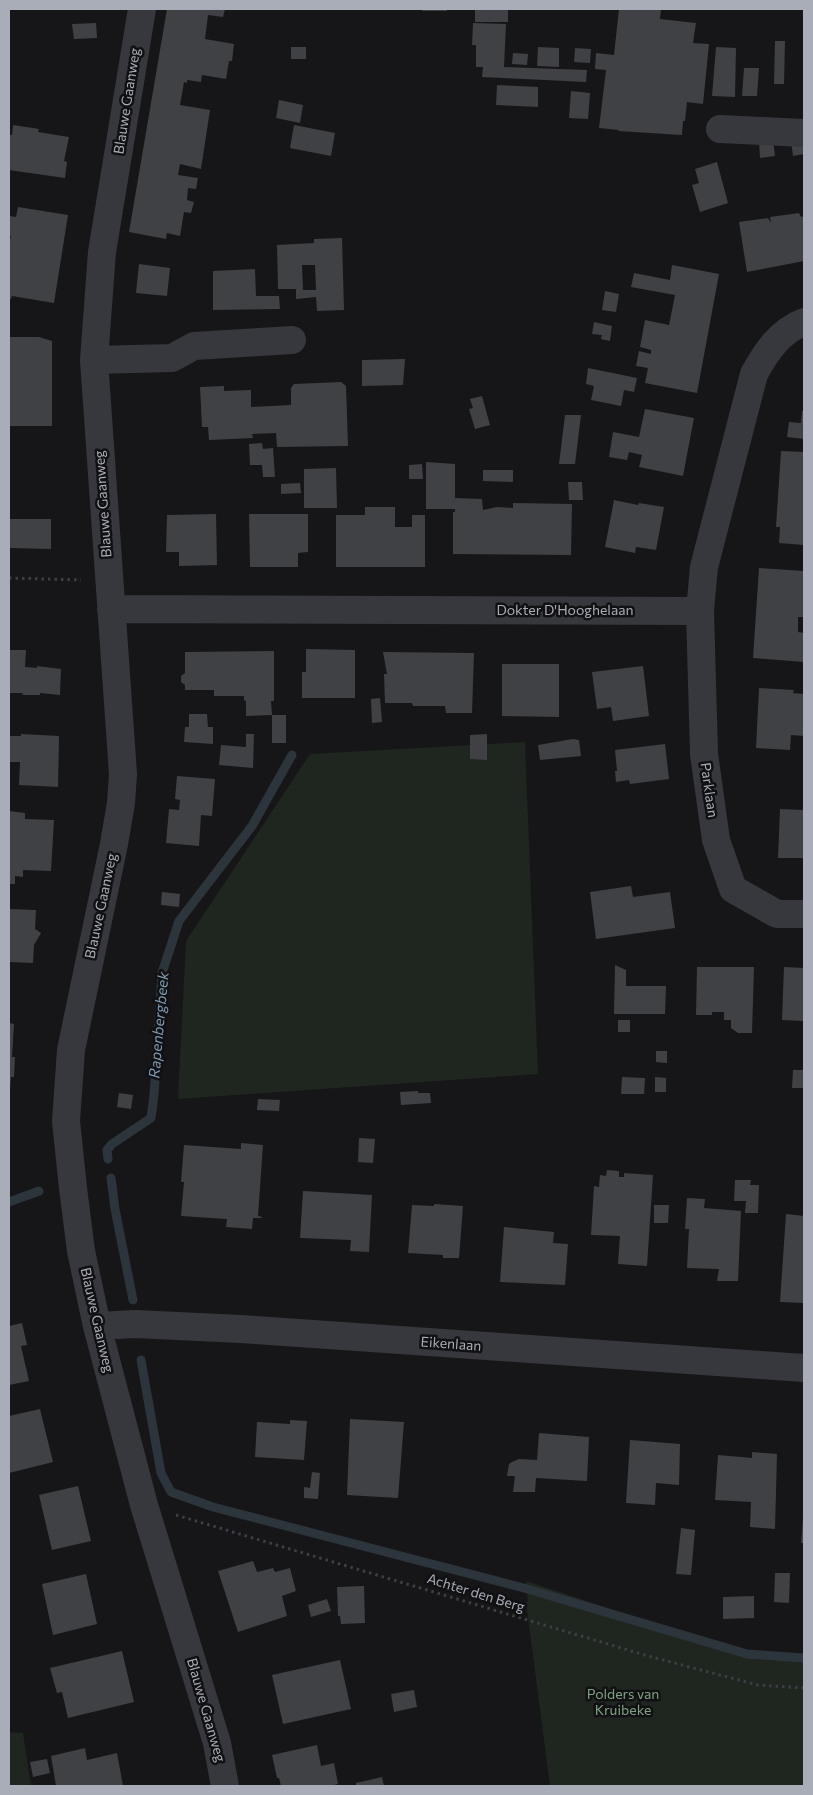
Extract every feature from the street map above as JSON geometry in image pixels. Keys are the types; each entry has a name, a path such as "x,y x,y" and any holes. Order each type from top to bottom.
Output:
{"street":[{"name":"Blauwe Gaanweg","path":"142,9 102,252 94,360 123,774 122,793 114,844 71,1050 66,1121 81,1251 97,1326 144,1505 217,1743 225,1786"},
{"path":"720,129 804,133"},
{"path":"700,611 704,567 754,374 776,340 792,326 804,322"},
{"path":"94,360 172,358 194,346 292,340"},
{"name":"Dokter D'Hooghelaan","path":"111,609 700,611"},
{"name":"Parklaan","path":"700,611 704,754 716,840 733,889 777,914 804,914"},
{"name":"Eikenlaan","path":"97,1326 135,1324 241,1329 804,1368"}],"path":[{"path":"9,578 109,581"},
{"name":"Achter den Berg","path":"144,1505 709,1673 758,1685 804,1688"}],"green space":[{"path":"525,742 538,1074 178,1099 186,941 310,754"},
{"name":"Polders van Kruibeke","path":"526,1581 747,1654 804,1658 804,1786 550,1786 526,1602 528,1601"},
{"path":"9,1732 23,1733 31,1786 9,1786"}],"building":[{"path":"167,9 225,9 223,17 208,15 205,39 234,44 232,61 229,61 226,79 202,75 201,82 187,80 187,83 184,82 180,105 210,110 201,169 180,164 178,175 198,178 196,189 188,188 187,200 194,202 191,213 184,212 180,236 167,233 166,239 129,232"},
{"path":"422,9 447,9 447,11 422,11"},
{"path":"475,9 508,9 508,22 475,22"},
{"path":"619,9 661,9 660,19 696,23 693,43 709,44 703,104 687,102 682,135 599,128 606,70 595,69 596,53 614,55"},
{"path":"96,23 97,38 74,39 72,24"},
{"path":"473,23 506,24 504,67 587,70 586,82 482,77 483,67 476,67 476,45 472,45"},
{"path":"775,41 785,41 784,84 774,84"},
{"path":"291,47 306,47 306,59 291,59"},
{"path":"538,47 559,48 559,67 537,66"},
{"path":"716,47 736,48 735,97 712,96"},
{"path":"575,48 591,49 590,63 574,62"},
{"path":"513,53 528,54 527,65 512,64"},
{"path":"744,68 759,68 757,96 742,96"},
{"path":"497,85 538,87 538,107 496,105"},
{"path":"571,91 590,93 588,119 569,118"},
{"path":"279,100 303,105 300,123 276,118"},
{"path":"13,125 39,129 38,132 69,137 64,161 67,162 65,178 9,170 9,135 12,135"},
{"path":"294,125 335,133 331,156 290,148"},
{"path":"773,139 775,156 760,158 759,141"},
{"path":"804,139 804,154 793,156 791,140"},
{"path":"717,162 728,203 700,212 692,185 699,183 695,169"},
{"path":"18,207 68,215 54,303 12,296 9,299 9,239 11,236 9,235 9,216 16,217"},
{"path":"799,213 801,217 804,216 804,261 747,272 739,222 768,218 771,223 770,217"},
{"path":"342,238 344,310 317,311 316,297 296,299 296,289 278,289 277,245 314,243 314,239","holes":["302,265 315,265 316,290 303,290"]},
{"path":"139,264 170,268 167,296 136,293"},
{"path":"672,265 719,274 697,393 645,383 648,368 636,366 639,351 651,354 651,350 640,347 645,320 669,325 675,295 631,287 634,273 670,280"},
{"path":"255,269 256,296 279,296 280,309 213,310 213,271"},
{"path":"605,291 619,294 616,312 602,310"},
{"path":"594,322 612,326 610,341 601,339 602,335 592,334"},
{"path":"9,337 39,337 52,341 52,426 9,426"},
{"path":"405,359 403,385 362,386 362,360"},
{"path":"588,368 637,378 634,392 624,390 621,406 591,400 594,386 586,384"},
{"path":"341,382 346,386 348,446 277,447 276,433 252,434 253,438 209,440 208,427 202,427 200,387 224,386 224,391 251,390 251,407 291,405 291,388 294,384"},
{"path":"482,396 490,425 475,429 469,409 473,408 470,399"},
{"path":"645,409 694,418 683,476 639,467 642,455 629,452 627,460 609,457 613,432 639,437"},
{"path":"802,411 804,411 804,439 787,437 789,422 801,423"},
{"path":"565,415 581,415 575,464 559,464"},
{"path":"262,443 263,449 273,448 275,477 263,477 262,465 250,465 249,444"},
{"path":"781,451 804,452 804,545 779,543 780,527 776,527"},
{"path":"426,462 455,464 455,498 482,499 483,510 497,507 513,508 513,503 572,504 571,555 453,554 453,512 455,512 455,509 426,509"},
{"path":"422,464 423,479 409,479 409,465"},
{"path":"336,468 337,508 304,508 304,469"},
{"path":"483,470 513,470 513,482 483,481"},
{"path":"568,482 582,482 583,500 569,500"},
{"path":"300,483 301,493 281,494 281,484"},
{"path":"614,500 638,505 639,503 664,507 656,550 636,547 635,553 605,547"},
{"path":"365,507 395,507 395,527 412,527 412,515 425,515 425,567 336,567 336,515 365,515"},
{"path":"216,514 217,565 179,566 179,552 166,552 167,515"},
{"path":"249,514 308,514 308,552 298,553 298,567 250,567"},
{"path":"9,519 51,519 51,549 9,548"},
{"path":"759,568 804,571 804,617 798,617 798,632 804,633 804,662 753,658"},
{"path":"306,649 355,650 355,698 302,698 302,672 306,672"},
{"path":"9,650 26,650 25,667 37,668 37,666 61,669 60,695 9,693"},
{"path":"274,651 274,701 271,701 272,715 246,716 244,696 214,696 214,690 185,690 185,685 181,682 181,676 185,673 185,652"},
{"path":"383,652 474,653 472,713 446,713 445,706 413,706 412,703 385,703 384,674 387,674"},
{"path":"502,664 559,664 559,717 502,716"},
{"path":"643,666 649,716 613,721 611,707 597,709 592,672"},
{"path":"759,688 794,690 793,693 804,694 804,736 791,735 790,750 756,748"},
{"path":"380,698 382,722 372,723 371,699"},
{"path":"189,714 207,714 208,727 213,727 213,744 184,742 185,727 189,727"},
{"path":"272,715 286,715 286,743 272,743"},
{"path":"21,734 59,736 58,787 19,785 20,762 9,762 9,736 21,736"},
{"path":"246,734 254,734 253,768 219,765 221,745 246,747"},
{"path":"487,734 487,760 470,759 470,735"},
{"path":"573,739 579,740 581,756 540,760 538,745"},
{"path":"665,744 669,779 630,784 629,780 616,782 615,750"},
{"path":"177,776 215,779 212,816 201,815 199,846 166,843 169,809 179,810 180,800 175,799"},
{"path":"780,809 804,810 804,858 778,858"},
{"path":"9,811 25,813 25,819 54,820 51,871 23,870 23,877 15,876 15,884 9,884"},
{"path":"631,886 633,897 670,892 675,928 596,939 590,892"},
{"path":"162,892 180,894 179,907 161,905"},
{"path":"9,909 36,910 35,929 41,933 34,945 33,963 9,962"},
{"path":"615,965 626,970 626,986 666,986 665,1014 614,1014"},
{"path":"697,967 754,967 752,1033 738,1033 731,1028 731,1020 724,1020 724,1012 712,1012 712,1015 696,1015"},
{"path":"784,967 804,968 804,1021 782,1020"},
{"path":"618,1020 630,1020 630,1032 618,1032"},
{"path":"9,1023 14,1024 12,1057 15,1057 14,1077 11,1077 10,1089 9,1088"},
{"path":"656,1051 667,1051 667,1063 656,1062"},
{"path":"793,1070 804,1070 804,1088 792,1088"},
{"path":"622,1077 645,1078 644,1094 621,1094"},
{"path":"655,1077 666,1078 666,1092 655,1092"},
{"path":"418,1091 418,1093 430,1093 431,1103 401,1105 400,1092"},
{"path":"119,1093 133,1095 131,1109 117,1107"},
{"path":"258,1099 280,1100 279,1111 257,1110"},
{"path":"359,1138 375,1139 373,1163 358,1162"},
{"path":"241,1143 263,1145 258,1216 262,1218 253,1218 252,1229 226,1227 227,1219 181,1216 184,1182 181,1182 184,1145 241,1149"},
{"path":"607,1170 619,1171 619,1177 624,1177 624,1173 653,1175 647,1266 618,1264 620,1236 591,1235 594,1186 599,1187 600,1175 606,1176"},
{"path":"735,1180 751,1180 750,1185 759,1185 758,1213 745,1213 746,1201 734,1201"},
{"path":"303,1191 372,1195 369,1252 350,1251 351,1240 300,1238"},
{"path":"687,1198 705,1199 704,1208 741,1211 738,1281 717,1281 719,1269 687,1268 689,1229 685,1229"},
{"path":"434,1204 463,1206 459,1258 443,1258 443,1255 408,1253 412,1205 434,1206"},
{"path":"654,1205 669,1205 668,1223 654,1223"},
{"path":"786,1214 804,1216 804,1303 780,1302"},
{"path":"504,1227 554,1232 553,1243 568,1244 565,1285 500,1282"},
{"path":"22,1323 27,1345 21,1346 29,1381 9,1385 9,1326"},
{"path":"40,1409 53,1462 9,1473 9,1416"},
{"path":"350,1419 404,1422 398,1498 347,1495"},
{"path":"290,1420 307,1421 304,1460 255,1457 257,1422 290,1424"},
{"path":"539,1433 589,1437 587,1481 536,1478 535,1492 513,1492 515,1476 507,1476 509,1464 519,1459 537,1460"},
{"path":"630,1440 680,1444 679,1485 656,1483 655,1505 626,1503"},
{"path":"752,1452 777,1454 775,1529 750,1527 751,1502 715,1500 718,1455 752,1458"},
{"path":"312,1472 320,1473 318,1499 304,1498 304,1487 310,1488"},
{"path":"78,1486 91,1541 52,1550 39,1495"},
{"path":"803,1518 804,1543 801,1543"},
{"path":"681,1528 695,1530 691,1575 676,1574"},
{"path":"253,1561 257,1572 273,1568 275,1572 290,1568 296,1591 282,1596 287,1616 238,1632 218,1571"},
{"path":"775,1573 790,1573 789,1603 774,1602"},
{"path":"86,1574 97,1624 53,1635 42,1584"},
{"path":"364,1586 365,1623 341,1624 340,1616 338,1616 337,1587"},
{"path":"754,1596 754,1618 723,1619 723,1597"},
{"path":"327,1599 331,1611 311,1617 308,1605"},
{"path":"122,1651 134,1702 68,1718 62,1692 57,1693 50,1668"},
{"path":"340,1660 351,1709 283,1724 272,1675"},
{"path":"414,1690 417,1707 394,1712 391,1694"},
{"path":"317,1745 321,1766 334,1763 338,1784 330,1786 281,1786 279,1778 277,1778 272,1755"},
{"path":"85,1748 87,1760 117,1753 123,1786 56,1786 51,1756"},
{"path":"47,1759 50,1773 33,1777 30,1762"},
{"path":"382,1777 384,1786 356,1786 356,1783"}],"waterway":[{"name":"Rapenbergbeek","path":"108,1159 107,1150 112,1144 151,1118 162,973 179,921 252,826 292,755"},
{"path":"111,1178 115,1209 133,1300"},
{"name":"Rapenbergbeek","path":"9,1202 39,1191"},
{"path":"141,1360 161,1473 171,1492 213,1507 524,1588 747,1654 804,1658"}]}
